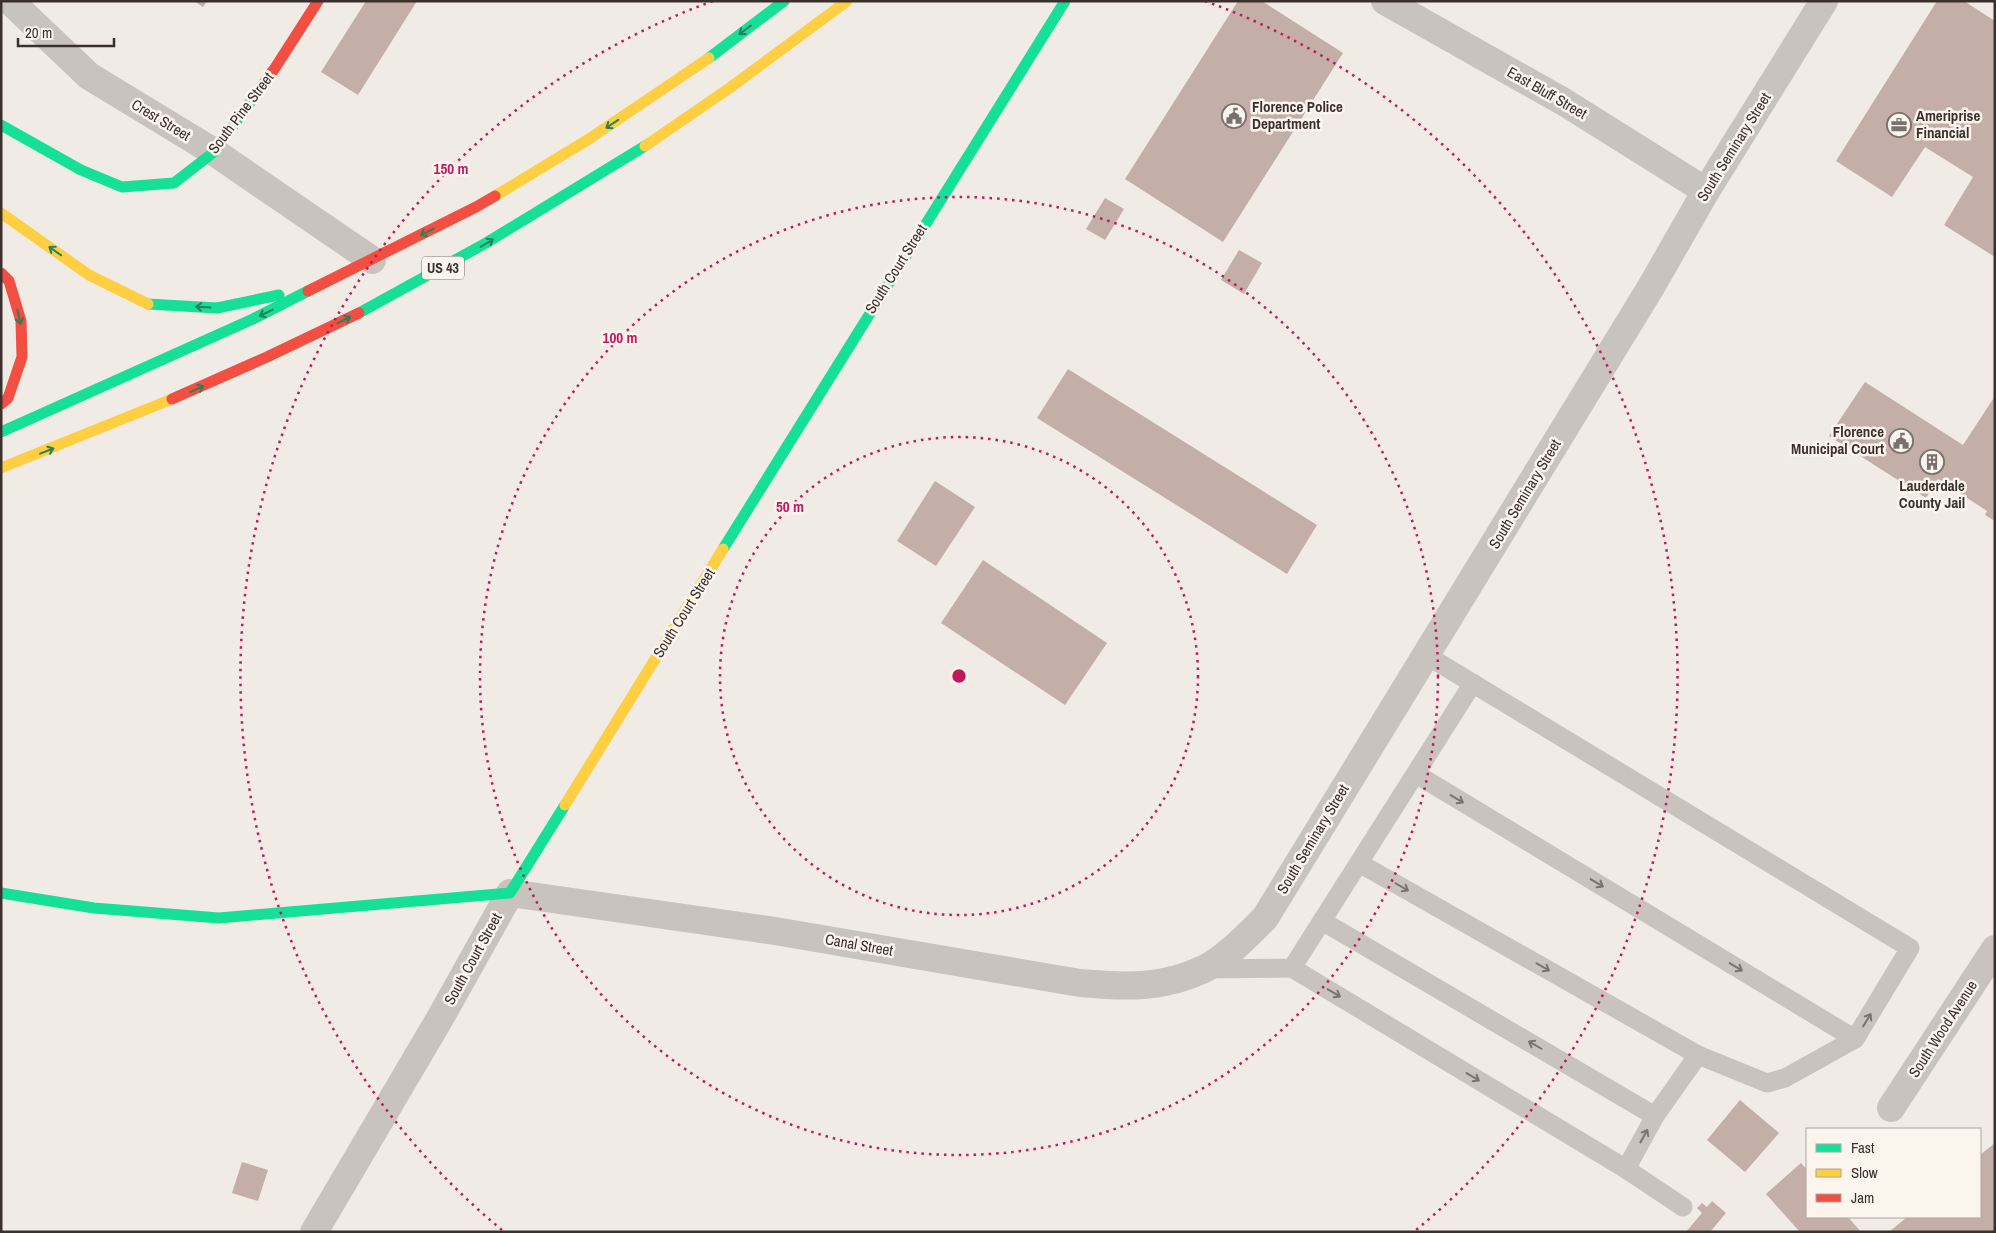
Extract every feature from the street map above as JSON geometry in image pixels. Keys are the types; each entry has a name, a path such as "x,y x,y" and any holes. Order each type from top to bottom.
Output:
{"main road":[{"name":"South Pine Street","path":"1,125 81,170 122,187 174,182 214,152 275,68 318,1"},
{"name":"US 43","path":"1,432 252,319 476,207 589,139 699,65 784,1"},
{"name":"US 43","path":"1,468 109,428 251,365 356,314 458,260 592,180 689,116 847,1"},
{"name":"South Court Street","path":"510,893 868,313 1064,1"},
{"path":"1,213 89,275 146,304 217,308 320,286"},
{"path":"1,273 8,281 21,321 22,348 22,357 8,398 1,404"},
{"path":"1,893 94,908 219,918 510,893"}],"street":[{"name":"Crest Street","path":"10,1 89,76 214,152 372,260"},
{"name":"East Bluff Street","path":"1385,1 1564,102 1706,191"},
{"name":"South Seminary Street","path":"1205,969 1238,944 1266,918 1651,287 1706,191 1824,1"},
{"name":"Canal Street","path":"510,893 775,930 1080,983 1125,987 1166,982 1205,969"},
{"name":"South Court Street","path":"314,1232 439,1020 510,893"},
{"name":"South Wood Avenue","path":"1891,1108 1995,949"}],"lane":[{"path":"1359,863 1698,1056 1767,1083 1786,1078 1855,1039 1910,948 1426,656"},
{"path":"1292,968 1473,683"},
{"path":"1416,774 1855,1039"},
{"path":"1322,921 1655,1116"},
{"path":"1205,969 1292,968 1626,1169 1683,1207"},
{"path":"1626,1169 1655,1116 1698,1056"}],"building":[{"path":"194,1 207,1 203,7"},
{"path":"366,1 417,1 358,95 321,72"},
{"name":"Florence Police Department","path":"1238,1 1262,1 1343,53 1223,242 1125,179"},
{"path":"1937,1 1964,1 1995,21 1995,257 1944,225 1973,177 1925,147 1892,197 1836,161"},
{"path":"1105,198 1124,209 1105,240 1086,229"},
{"path":"1239,250 1262,263 1244,294 1221,280"},
{"path":"1068,369 1317,525 1287,574 1037,418"},
{"name":"Lauderdale County Jail","path":"1865,382 1963,445 1995,396 1995,521 1985,515 1987,511 1938,479 1926,498 1829,436"},
{"path":"935,481 975,507 936,566 897,541"},
{"path":"983,560 1107,643 1065,705 941,623"},
{"path":"1740,1100 1779,1133 1745,1172 1707,1140"},
{"path":"1995,1143 1995,1232 1889,1232 1906,1218 1981,1218 1981,1154"},
{"path":"242,1162 268,1170 258,1201 232,1193"},
{"path":"1801,1163 1806,1169 1806,1218 1849,1218 1861,1232 1800,1232 1766,1194"},
{"path":"1712,1201 1726,1213 1710,1232 1686,1232 1702,1213 1697,1208 1702,1203 1707,1207"}],"traffic: fast":[{"path":"709,58 784,1"},
{"path":"723,549 1065,1"},
{"path":"1,125 81,170 122,187 174,183 214,152 254,97"},
{"path":"359,313 486,243 645,146"},
{"path":"1,432 253,319 308,291"},
{"path":"148,304 217,308 279,295"},
{"path":"1,893 94,908 219,918 510,893 565,805"}],"traffic: slow":[{"path":"645,146 731,87 847,1"},
{"path":"495,196 589,139 709,58"},
{"path":"1,213 89,275 148,304"},
{"path":"1,468 172,399"},
{"path":"565,805 723,549"}],"traffic: jam":[{"path":"254,97 318,1"},
{"path":"308,291 495,196"},
{"path":"1,273 9,281 21,321 22,357 8,398 1,404"},
{"path":"172,399 267,357 359,313"}],"place":[{"name":"Florence Police Department","path":"1234,116"},
{"name":"Ameriprise Financial","path":"1899,125"},
{"name":"Florence Municipal Court","path":"1901,441"},
{"name":"Lauderdale County Jail","path":"1932,462"}]}
